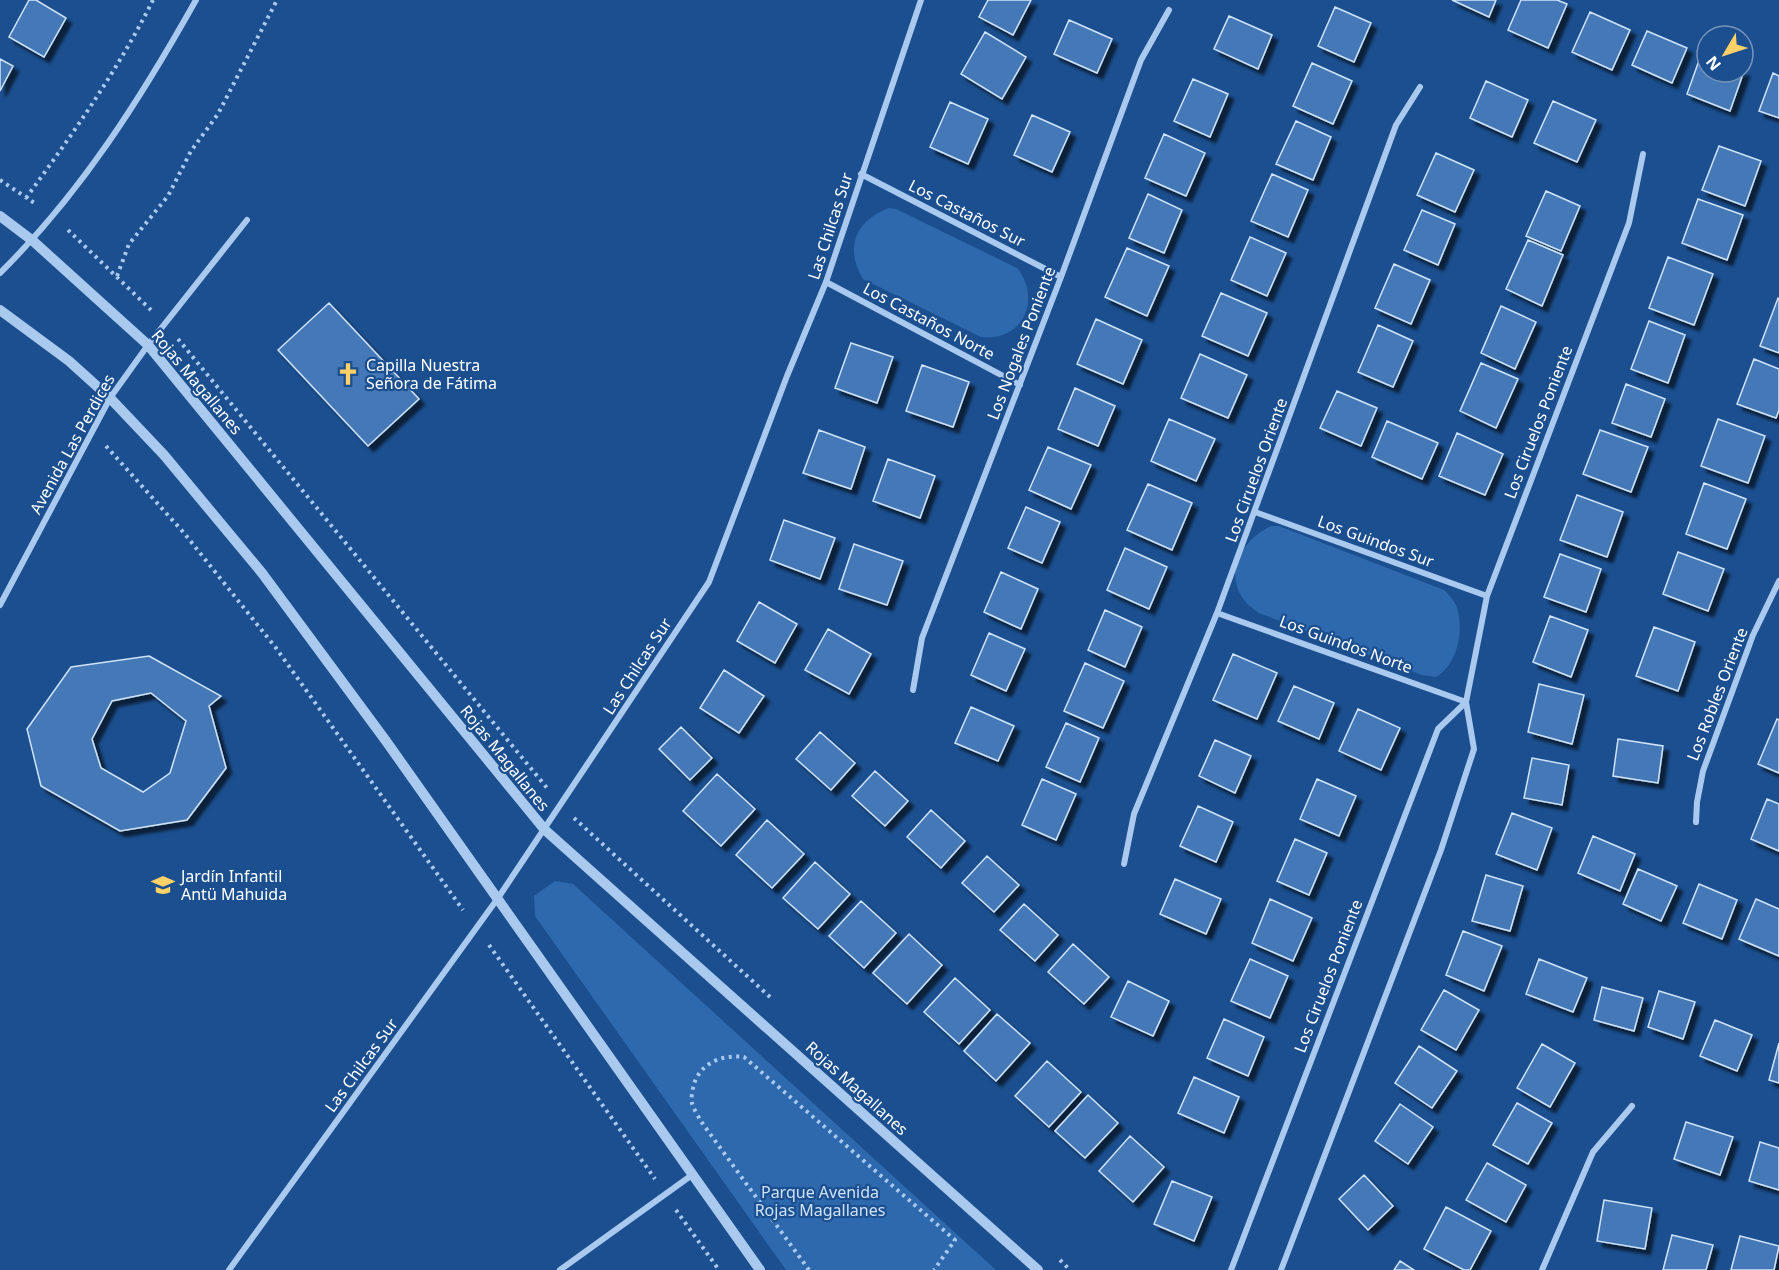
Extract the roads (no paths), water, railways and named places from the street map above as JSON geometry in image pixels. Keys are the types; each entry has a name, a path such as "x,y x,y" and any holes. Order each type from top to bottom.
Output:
{"street":[{"path":"0,273 33,241 94,164 134,106 196,0"},
{"name":"Las Chilcas Sur","path":"229,1270 498,898 709,582 787,376 826,282 921,0"},
{"name":"Los Nogales Poniente","path":"913,690 922,638 1061,277 1141,60 1169,10"},
{"name":"Los Ciruelos Oriente","path":"1124,864 1134,814 1217,613 1396,125 1420,87"},
{"name":"Los Ciruelos Poniente","path":"1281,1270 1441,850 1474,749 1466,702 1487,596 1629,223 1643,154"},
{"name":"Los Castaños Sur","path":"861,174 1061,277"},
{"name":"Rojas Magallanes","path":"0,216 33,241 148,345 545,830 1038,1270"},
{"name":"Avenida Las Perdices","path":"0,605 110,398 148,345 247,220"},
{"name":"Los Castaños Norte","path":"826,282 1020,385"},
{"path":"0,310 69,361 110,398 164,455 262,573 386,741 760,1270"},
{"name":"Los Guindos Sur","path":"1255,512 1487,596"},
{"name":"Los Robles Oriente","path":"1696,822 1702,771 1753,635 1777,594 1779,581"},
{"name":"Los Guindos Norte","path":"1217,613 1466,702"},
{"name":"Los Ciruelos Poniente","path":"1231,1270 1438,729 1466,702"},
{"path":"1542,1270 1593,1152 1632,1106"},
{"path":"560,1270 692,1175"}],"place":[{"name":"Capilla Nuestra Señora de Fátima","path":"348,374"},
{"name":"Jardín Infantil Antü Mahuida","path":"163,885"}],"park label":[{"name":"Parque Avenida Rojas Magallanes","path":"820,1201"}]}
